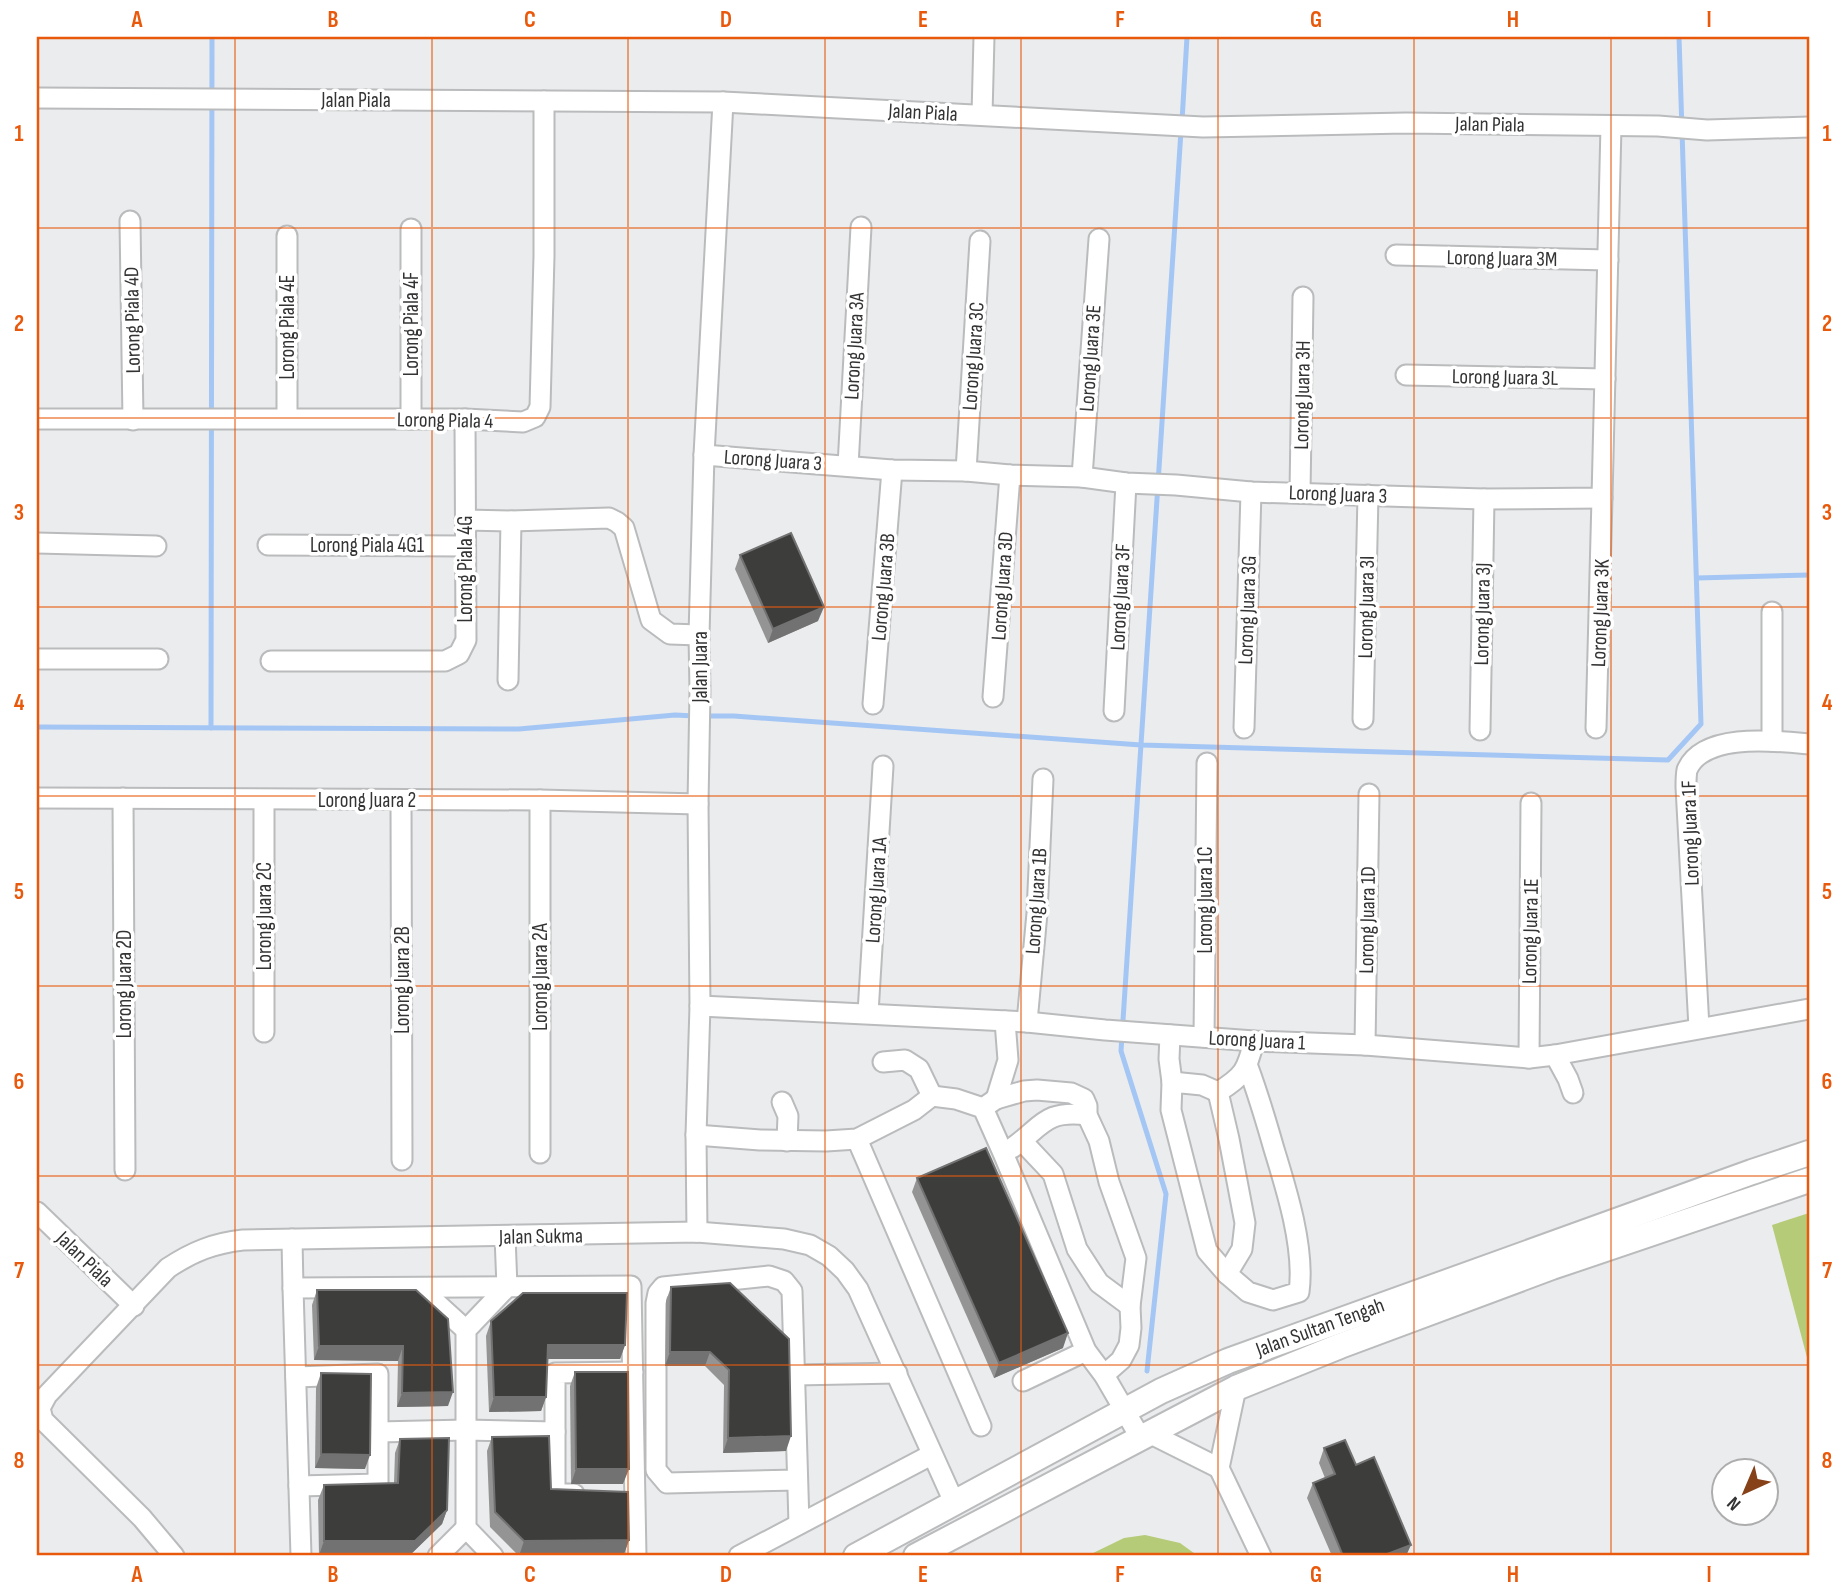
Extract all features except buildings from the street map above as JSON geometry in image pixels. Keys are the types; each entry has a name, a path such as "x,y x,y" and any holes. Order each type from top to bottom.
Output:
{"main road":[{"name":"Jalan Sultan Tengah","path":"856,1556 1161,1391 1239,1357 1809,1153"},
{"name":"Jalan Sultan Tengah","path":"916,1556 1236,1388 1552,1267 1809,1180"}],"street":[{"path":"982,115 984,37"},
{"name":"Jalan Piala","path":"37,97 723,102 1203,127 1406,123 1658,126 1707,130 1809,127"},
{"name":"Lorong Piala 4","path":"37,419 465,419 523,422 535,418 540,407 544,101"},
{"name":"Jalan Juara","path":"696,1232 700,1006 699,635 704,455 723,102"},
{"path":"1602,498 1611,126"},
{"name":"Lorong Piala 4D","path":"130,221 133,420"},
{"name":"Lorong Juara 3A","path":"848,466 861,227"},
{"name":"Lorong Piala 4F","path":"411,229 411,419"},
{"name":"Lorong Piala 4E","path":"287,236 287,418"},
{"name":"Lorong Juara 3E","path":"1082,477 1099,239"},
{"name":"Lorong Juara 3C","path":"966,471 980,241"},
{"name":"Lorong Juara 3M","path":"1396,255 1608,260"},
{"name":"Lorong Juara 3H","path":"1300,493 1303,297"},
{"name":"Lorong Juara 3L","path":"1406,375 1605,379"},
{"name":"Lorong Piala 4G","path":"271,661 445,661 458,654 466,640 465,419"},
{"name":"Lorong Juara 3","path":"704,455 892,470 1082,477 1251,492 1484,499 1602,498"},
{"name":"Lorong Juara 3B","path":"873,704 892,470"},
{"name":"Lorong Juara 3D","path":"993,697 1010,475"},
{"name":"Lorong Juara 3F","path":"1114,711 1136,483"},
{"name":"Lorong Juara 3G","path":"1244,729 1251,492"},
{"name":"Lorong Juara 3I","path":"1363,719 1368,495"},
{"name":"Lorong Juara 3K","path":"1596,728 1602,498"},
{"name":"Lorong Juara 3J","path":"1480,730 1484,499"},
{"path":"465,520 609,518 624,528 651,620 670,634 699,635"},
{"path":"508,680 511,521"},
{"path":"37,543 156,546"},
{"name":"Lorong Piala 4G1","path":"268,545 465,546"},
{"path":"1772,612 1772,741"},
{"path":"37,659 158,659"},
{"name":"Lorong Juara 1F","path":"1699,1028 1687,771 1693,761 1718,744 1772,741 1809,744"},
{"name":"Lorong Juara 1C","path":"1204,1037 1207,763"},
{"name":"Lorong Juara 1A","path":"868,1013 883,766"},
{"name":"Lorong Juara 1B","path":"1027,1022 1037,913 1043,779"},
{"name":"Lorong Juara 1D","path":"1365,1045 1369,794"},
{"name":"Lorong Juara 2","path":"37,799 540,800 698,804"},
{"name":"Lorong Juara 2D","path":"123,799 125,1170"},
{"name":"Lorong Juara 2C","path":"264,800 264,1032"},
{"name":"Lorong Juara 2B","path":"401,800 402,1160"},
{"name":"Lorong Juara 2A","path":"540,800 540,1153"},
{"name":"Lorong Juara 1E","path":"1529,1058 1531,803"},
{"name":"Lorong Juara 1","path":"700,1006 1027,1022 1128,1032 1365,1045 1529,1058 1809,1009"},
{"path":"1005,1021 1008,1060 990,1104 1003,1153 1086,1351 1125,1411 1145,1435 1219,1468"},
{"path":"1170,1035 1171,1110 1207,1251 1227,1274 1248,1292 1273,1300 1298,1292 1298,1252 1291,1203 1248,1066"},
{"path":"1218,1092 1235,1081 1248,1066 1254,1041"},
{"path":"1555,1055 1573,1093"},
{"path":"883,1062 905,1060 919,1069 932,1096"},
{"path":"1008,1060 1023,1079 1037,1090"},
{"path":"1172,1082 1202,1085 1218,1092"},
{"path":"696,1135 787,1141 857,1139 914,1110 932,1096 990,1104 1024,1091 1071,1093 1079,1096 1087,1106 1087,1115 1099,1141 1109,1182 1136,1258 1129,1306 1129,1345 1121,1360 1104,1375"},
{"path":"1218,1092 1245,1223 1242,1249 1227,1274"},
{"path":"782,1102 788,1116 787,1141"},
{"path":"1003,1153 1051,1118 1068,1113 1087,1115"},
{"path":"857,1139 981,1426"},
{"path":"1022,1141 1053,1174 1077,1249 1099,1283 1129,1306"},
{"name":"Jalan Piala","path":"37,1212 134,1306"},
{"name":"Jalan Sukma","path":"142,1518 43,1420 40,1408 47,1395 168,1268 202,1248 223,1242 292,1239 696,1232 784,1239 810,1245 829,1256 845,1271 858,1289 954,1502"},
{"path":"493,1556 466,1528 466,1330 507,1287 505,1236"},
{"path":"292,1239 301,1556"},
{"path":"797,1480 667,1483 656,1470 656,1303 658,1293 663,1287 769,1276 784,1281 792,1291 799,1524"},
{"path":"293,1288 631,1286 633,1371 628,1496 636,1556"},
{"path":"420,1287 466,1330"},
{"path":"1023,1381 1086,1351"},
{"path":"595,1495 555,1494 555,1373 633,1371"},
{"path":"795,1375 897,1373"},
{"path":"296,1377 378,1374 378,1484 299,1486"},
{"path":"1236,1388 1219,1468 1261,1556"},
{"path":"378,1432 555,1432"},
{"path":"739,1556 931,1455"},
{"path":"142,1518 174,1556"},
{"path":"142,1518 189,1556"},
{"path":"438,1556 466,1528"}],"green space":[{"path":"1809,1213 1809,1365 1772,1225"},
{"path":"1145,1535 1180,1543 1198,1556 1087,1556 1124,1538"}],"waterway":[{"path":"211,728 212,37"},
{"path":"1182,121 1187,37"},
{"path":"705,716 1141,745 1668,760 1701,724 1679,37"},
{"path":"1147,1371 1166,1194 1121,1051 1181,131"},
{"path":"1697,578 1809,575"},
{"path":"37,727 519,729 675,715 695,716"}]}
